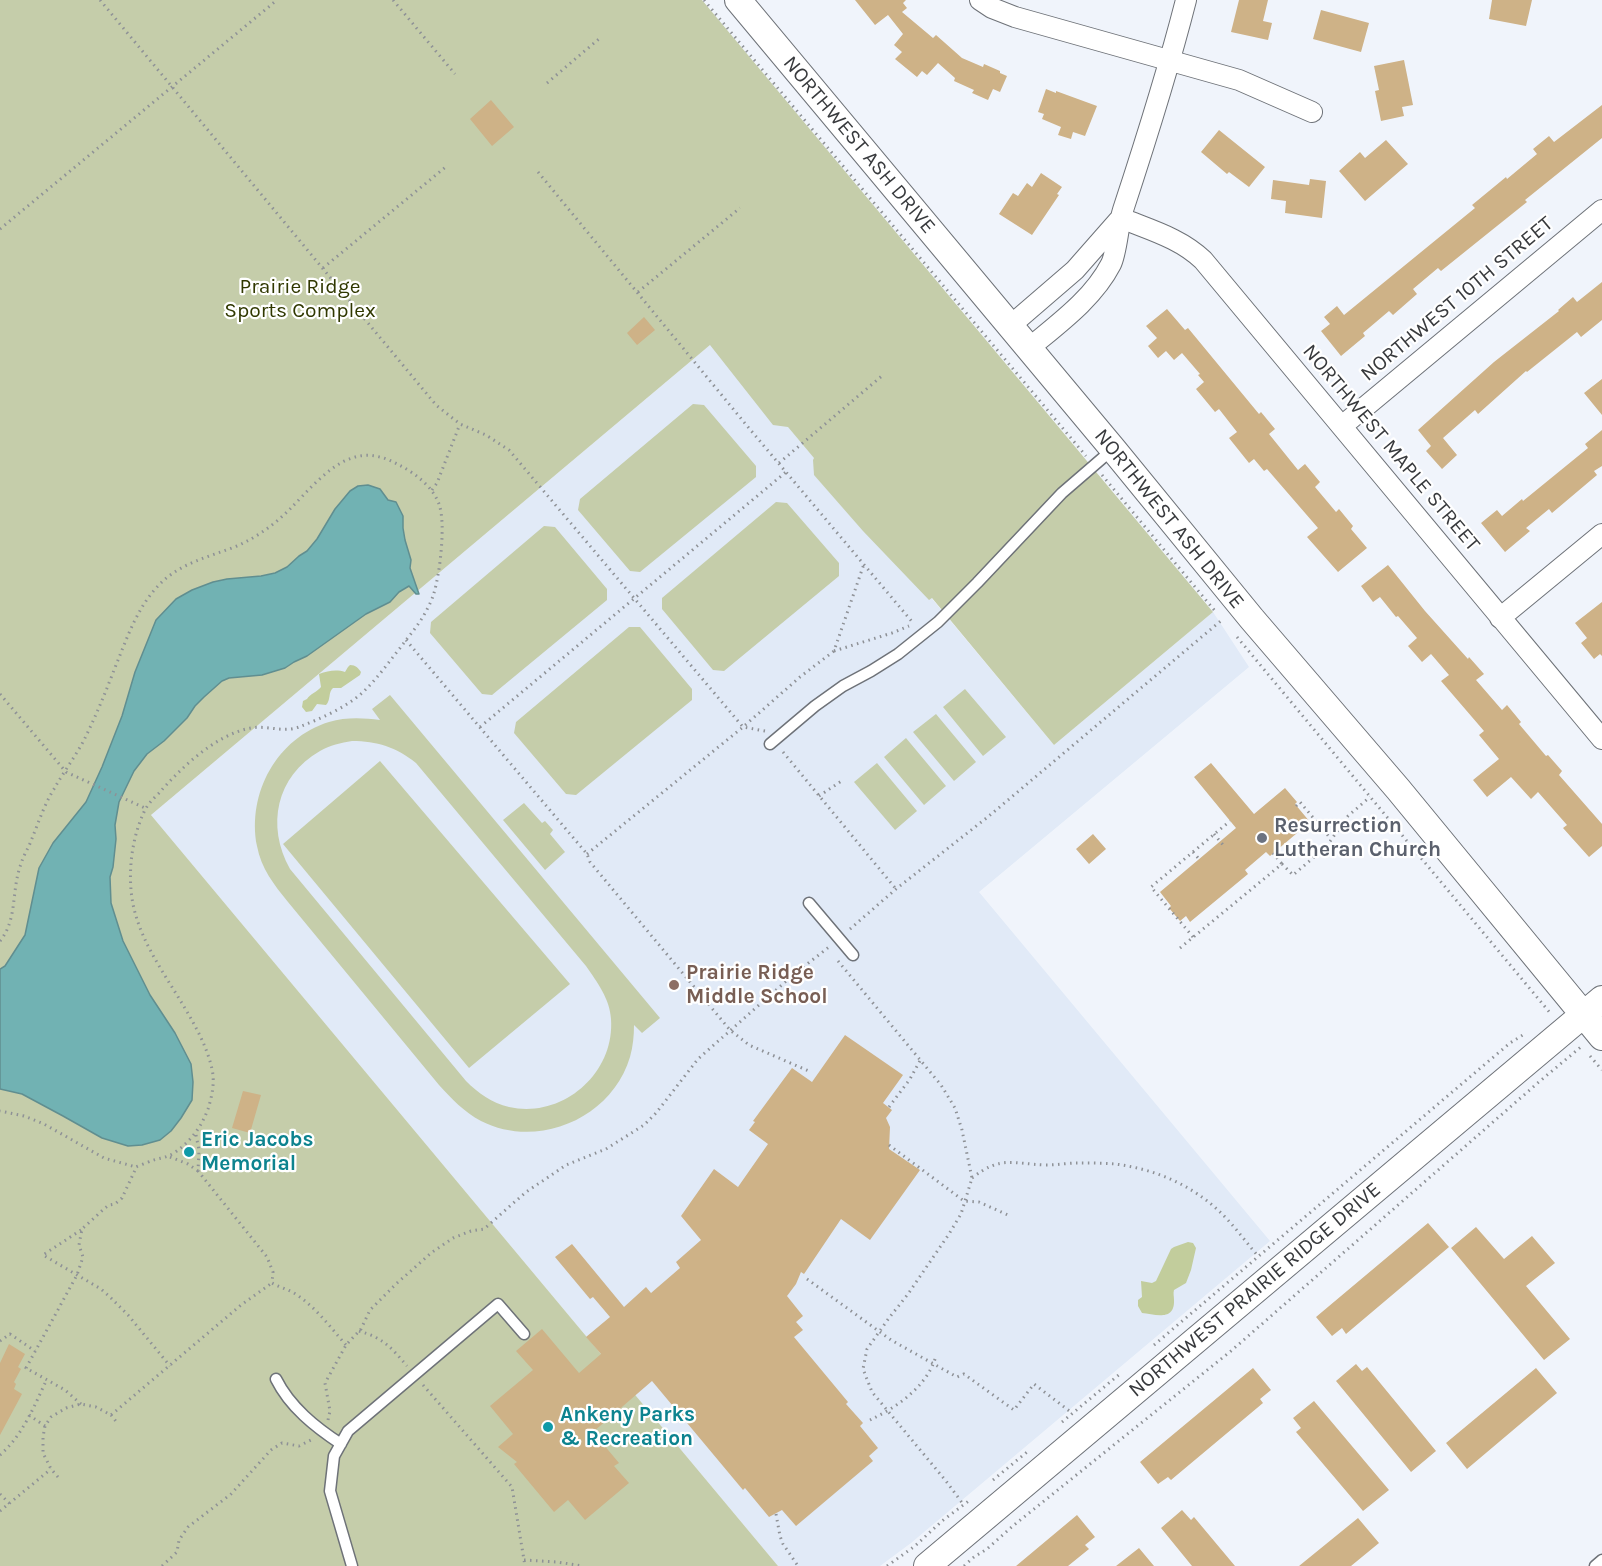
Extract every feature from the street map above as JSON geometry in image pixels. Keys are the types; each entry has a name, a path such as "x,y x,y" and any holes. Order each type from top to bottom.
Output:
{"street":[{"name":"NORTHWEST ASH DRIVE","path":"738,0 1010,326 1103,457 1252,619 1398,789 1582,1018"},
{"path":"980,0 992,8 1015,17 1239,80 1312,112"},
{"path":"1028,349 1093,290 1112,262 1120,218 1170,62 1186,0"},
{"name":"NORTHWEST 10TH STREET","path":"1342,426 1602,210"},
{"path":"1010,326 1075,270 1120,218"},
{"name":"NORTHWEST MAPLE STREET","path":"1120,218 1177,241 1193,250 1203,260 1602,739"},
{"path":"1500,618 1602,534"},
{"name":"NORTHWEST PRAIRIE RIDGE DRIVE","path":"927,1566 1582,1018"}],"lane":[{"path":"772,742 843,686 898,654 938,622 978,583 1062,493 1103,457"},
{"path":"809,903 853,955"},
{"path":"352,1566 330,1491 334,1456 348,1431 498,1304 524,1334"},
{"path":"276,1379 290,1400 321,1431 340,1444"},
{"path":"1595,1566 1602,1560"}],"path":[{"path":"100,0 436,405 460,424 486,435 509,450 743,727 765,732 896,889"},
{"path":"0,229 277,0"},
{"path":"393,0 455,74"},
{"path":"704,0 1080,450 1103,457 1215,610"},
{"path":"547,83 600,38"},
{"path":"323,268 448,165"},
{"path":"538,172 914,624"},
{"path":"637,293 740,207"},
{"path":"779,463 883,375"},
{"path":"432,490 437,483 460,424"},
{"path":"1080,450 1080,456"},
{"path":"0,941 10,926 13,898 21,863 48,799 85,739 105,695 126,639 140,610 158,586 181,567 258,536 277,521 302,494 349,458 367,454 397,463 432,490 441,507 442,530 433,596 423,617 385,668 363,692 345,706 297,728 284,730 249,728 223,738 184,766 146,808 134,841 131,877 135,915 145,939 196,1029 212,1069 212,1096 196,1134 170,1157 149,1161 136,1167 104,1158 44,1124 24,1116 0,1112"},
{"path":"480,727 786,472"},
{"path":"834,651 864,564"},
{"path":"587,854 834,651 892,633 914,624 921,618"},
{"path":"162,1566 177,1552 179,1540 188,1527 231,1494 271,1450 282,1443 298,1446 311,1440 327,1426 330,1411 325,1383 346,1345 358,1331 370,1310 431,1253 453,1238 484,1229 526,1192 566,1165 606,1149 644,1125 698,1059 793,975 896,889 989,816 1222,619 1228,627"},
{"path":"964,1566 1231,1351 1582,1018 1370,797 1234,634"},
{"path":"406,640 587,854 590,862 729,1030 749,1045 811,1072"},
{"path":"0,694 66,771 146,808"},
{"path":"819,796 843,780"},
{"path":"1273,853 1293,875 1326,847 1348,816 1370,797"},
{"path":"1296,806 1300,802 1331,839"},
{"path":"1193,938 1151,888 1230,821"},
{"path":"1214,834 1224,846"},
{"path":"1193,852 1199,859"},
{"path":"1180,948 1282,864"},
{"path":"834,957 941,1085 955,1108 965,1139 972,1178"},
{"path":"1147,1351 1510,1043 1527,1033"},
{"path":"889,1107 921,1059"},
{"path":"196,1134 199,1150 198,1171"},
{"path":"889,1145 964,1201 979,1202 1008,1215"},
{"path":"170,1157 198,1171 267,1257 273,1272 272,1283"},
{"path":"963,1504 872,1392 863,1369 867,1349 949,1234 961,1214 972,1178 981,1170 992,1165 1011,1162 1045,1165 1114,1164 1149,1170 1180,1182 1220,1211 1258,1256"},
{"path":"136,1167 122,1198 115,1204 109,1205 82,1229 43,1255 110,1297 170,1366"},
{"path":"81,1404 65,1390 26,1368 77,1275 83,1257 79,1245 82,1229"},
{"path":"807,1279 905,1349 957,1377 964,1374 1014,1410 1034,1384 1072,1413"},
{"path":"272,1283 294,1293 317,1312 346,1345"},
{"path":"111,1415 241,1305 272,1283"},
{"path":"358,1331 372,1335 392,1348 512,1487 525,1566"},
{"path":"0,1341 10,1334 35,1351"},
{"path":"870,1420 887,1412 908,1396 934,1364 936,1356"},
{"path":"1060,1424 1121,1373"},
{"path":"0,1455 11,1446 46,1381"},
{"path":"58,1477 43,1453 45,1426 51,1417 66,1408 81,1404 96,1407 111,1415 118,1424"},
{"path":"29,1415 45,1426"},
{"path":"986,1487 1032,1448"},
{"path":"0,1511 51,1469"},
{"path":"0,1494 10,1504"},
{"path":"887,1566 915,1546 963,1504 975,1497"},
{"path":"776,1514 783,1544 798,1566"},
{"path":"524,1560 583,1566"}],"shaded area":[{"name":"Prairie Ridge Middle School","path":"716,340 1054,745 1213,612 1249,667 979,892 1270,1241 911,1543 880,1566 778,1566 151,815"}],"green space":[{"name":"Prairie Ridge Sports Complex","path":"0,0 702,0 1213,612 1054,745 932,598 929,600 863,531 814,475 814,458 788,427 773,425 710,345 151,815 778,1566 0,1566"},
{"path":"693,404 704,405 756,466 756,477 640,572 630,571 578,510 580,499"},
{"path":"776,502 787,503 839,563 839,576 724,671 713,670 662,609 662,598"},
{"path":"544,526 555,527 607,589 607,600 492,695 482,694 430,633 431,622"},
{"path":"629,627 640,627 692,689 692,700 576,795 566,794 514,733 516,722"},
{"path":"350,665 358,668 360,675 341,688 333,688 326,705 317,704 312,711 306,712 302,707 303,701 321,687 319,674 332,671 345,672"},
{"path":"965,689 1006,737 983,756 943,707"},
{"path":"390,695 660,1018 642,1033 634,1025 631,1053 621,1078 607,1097 590,1112 570,1123 548,1130 526,1132 503,1129 481,1121 464,1109 439,1085 283,896 265,869 257,846 255,826 262,788 270,770 294,741 311,730 342,719 380,720 372,709","holes":["361,741 394,749 416,763 586,966 602,991 611,1019 610,1039 604,1058 594,1074 566,1099 548,1106 529,1109 503,1105 475,1090 290,869 278,836 277,819 285,788 293,774 305,761 320,751 340,743"]},
{"path":"936,714 976,762 954,781 913,732"},
{"path":"906,738 946,786 924,805 884,757"},
{"path":"380,761 570,984 469,1068 283,844"},
{"path":"877,763 917,811 895,830 854,782"},
{"path":"524,803 542,823 545,821 553,830 550,834 565,852 545,870 503,820"},
{"path":"1188,1242 1193,1243 1196,1248 1191,1270 1186,1283 1174,1290 1171,1311 1163,1315 1142,1313 1138,1306 1138,1300 1142,1297 1141,1281 1152,1283 1156,1281 1171,1249"}],"water":[{"path":"368,485 380,489 388,500 396,502 403,516 405,540 411,560 410,568 419,594 416,594 409,586 399,592 390,602 366,614 307,656 285,668 262,675 229,678 222,681 195,706 187,718 164,741 147,754 134,771 119,802 110,877 111,903 123,941 150,995 175,1033 191,1064 192,1100 171,1131 160,1140 128,1146 102,1138 22,1094 0,1089 0,969 5,966 25,935 39,868 53,843 86,802 102,767 156,620 176,599 192,590 227,579 275,573 287,567 307,551 317,539 335,509 350,491 358,486"}],"building":[{"path":"855,0 906,0 903,3 907,8 902,12 933,38 936,35 962,58 983,67 984,64 1007,76 1000,92 993,89 988,100 972,93 974,90 954,81 955,78 938,63 927,75 922,71 917,77 895,59 902,52 894,45 903,34 888,15 875,25"},
{"path":"1239,0 1268,0 1263,21 1272,23 1268,40 1231,32"},
{"path":"1492,0 1532,0 1526,26 1489,19"},
{"path":"1321,10 1369,23 1361,52 1313,39"},
{"path":"1404,60 1413,105 1402,107 1404,116 1381,121 1375,91 1379,90 1374,66"},
{"path":"1046,89 1097,106 1085,136 1073,132 1071,139 1058,135 1061,127 1042,119 1044,114 1038,112"},
{"path":"491,100 514,127 492,146 470,119"},
{"path":"1602,105 1602,138 1441,271 1438,268 1413,289 1417,294 1393,315 1389,311 1363,333 1365,336 1341,356 1321,331 1330,324 1324,317 1337,306 1344,315 1475,208 1472,205 1537,154 1533,149 1549,136 1554,142"},
{"path":"1219,130 1265,167 1249,187 1229,172 1227,174 1201,152"},
{"path":"1386,140 1408,164 1365,201 1339,171 1360,152 1365,158"},
{"path":"1041,173 1062,187 1032,235 999,214 1013,193 1018,196 1027,183 1032,187"},
{"path":"1310,179 1326,181 1322,218 1285,213 1286,201 1271,199 1273,180 1309,185"},
{"path":"1602,282 1602,320 1581,337 1577,332 1526,371 1478,414 1475,410 1443,438 1457,455 1442,469 1426,451 1431,446 1418,430 1494,362 1559,311 1573,297 1577,302"},
{"path":"1167,309 1185,330 1188,328 1259,414 1261,412 1275,429 1269,434 1298,470 1305,464 1320,482 1315,487 1336,512 1339,509 1353,526 1351,529 1367,548 1338,572 1307,537 1318,528 1267,469 1264,471 1254,459 1249,463 1229,438 1237,432 1219,409 1215,412 1196,389 1204,382 1198,375 1200,374 1182,353 1174,360 1166,351 1158,358 1148,346 1157,338 1146,326"},
{"path":"644,317 655,330 637,345 627,333"},
{"path":"1602,379 1602,415 1584,393"},
{"path":"1602,430 1602,466 1594,471 1597,475 1552,513 1549,509 1526,528 1530,531 1505,552 1481,523 1497,510 1502,516 1522,499 1523,501 1588,448 1585,444"},
{"path":"1388,565 1425,611 1484,674 1476,680 1502,710 1507,705 1521,722 1519,724 1562,771 1559,775 1602,824 1602,846 1589,857 1563,828 1567,825 1538,792 1531,799 1511,777 1487,797 1473,780 1499,759 1479,735 1484,731 1441,681 1449,675 1431,654 1422,662 1408,646 1417,638 1380,597 1373,602 1361,586"},
{"path":"1602,602 1602,656 1600,654 1594,659 1581,643 1587,638 1575,623"},
{"name":"Resurrection Lutheran Church","path":"1211,763 1254,814 1285,788 1310,822 1270,856 1266,852 1245,870 1248,874 1190,922 1186,916 1180,921 1160,892 1236,828 1194,777"},
{"path":"1093,834 1106,849 1089,864 1076,849"},
{"name":"Prairie Ridge Middle School","path":"845,1035 903,1075 883,1103 892,1110 886,1118 890,1127 889,1149 920,1170 870,1240 841,1219 804,1274 801,1272 787,1296 803,1316 796,1322 803,1330 794,1337 863,1423 860,1426 878,1448 869,1456 873,1461 796,1526 782,1510 769,1517 745,1488 743,1490 652,1381 593,1432 619,1463 614,1466 629,1483 585,1520 568,1500 554,1512 514,1464 517,1462 498,1447 513,1434 490,1406 533,1370 516,1351 542,1329 579,1373 601,1354 586,1337 610,1317 593,1297 590,1299 555,1257 572,1244 624,1307 646,1287 651,1293 680,1268 676,1262 701,1240 681,1216 714,1169 738,1187 768,1144 749,1130 755,1122 753,1121 792,1068 812,1082"},
{"path":"243,1091 261,1095 250,1133 232,1128"},
{"path":"1428,1223 1449,1247 1346,1334 1342,1328 1332,1336 1316,1317"},
{"path":"1476,1227 1504,1259 1532,1236 1555,1263 1526,1286 1570,1339 1544,1360 1451,1248"},
{"path":"9,1344 25,1354 14,1382 16,1384 14,1389 22,1394 0,1435 0,1363"},
{"path":"1356,1364 1362,1371 1367,1367 1436,1451 1411,1472 1336,1381"},
{"path":"1253,1368 1271,1390 1260,1399 1263,1403 1171,1480 1168,1477 1158,1484 1140,1462"},
{"path":"1536,1368 1557,1393 1467,1469 1446,1443"},
{"path":"1314,1401 1389,1490 1363,1511 1296,1432 1301,1428 1293,1418"},
{"path":"1182,1510 1191,1520 1194,1517 1235,1566 1192,1566 1161,1528"},
{"path":"1077,1515 1095,1537 1085,1545 1089,1549 1068,1566 1016,1566"},
{"path":"1358,1518 1379,1543 1351,1566 1299,1566"},
{"path":"1139,1548 1154,1566 1116,1566"}],"place":[{"name":"Resurrection Lutheran Church","path":"1262,838"},
{"name":"Prairie Ridge Middle School","path":"674,985"},
{"name":"Eric Jacobs Memorial","path":"189,1152"},
{"name":"Ankeny Parks & Recreation","path":"548,1427"}]}
